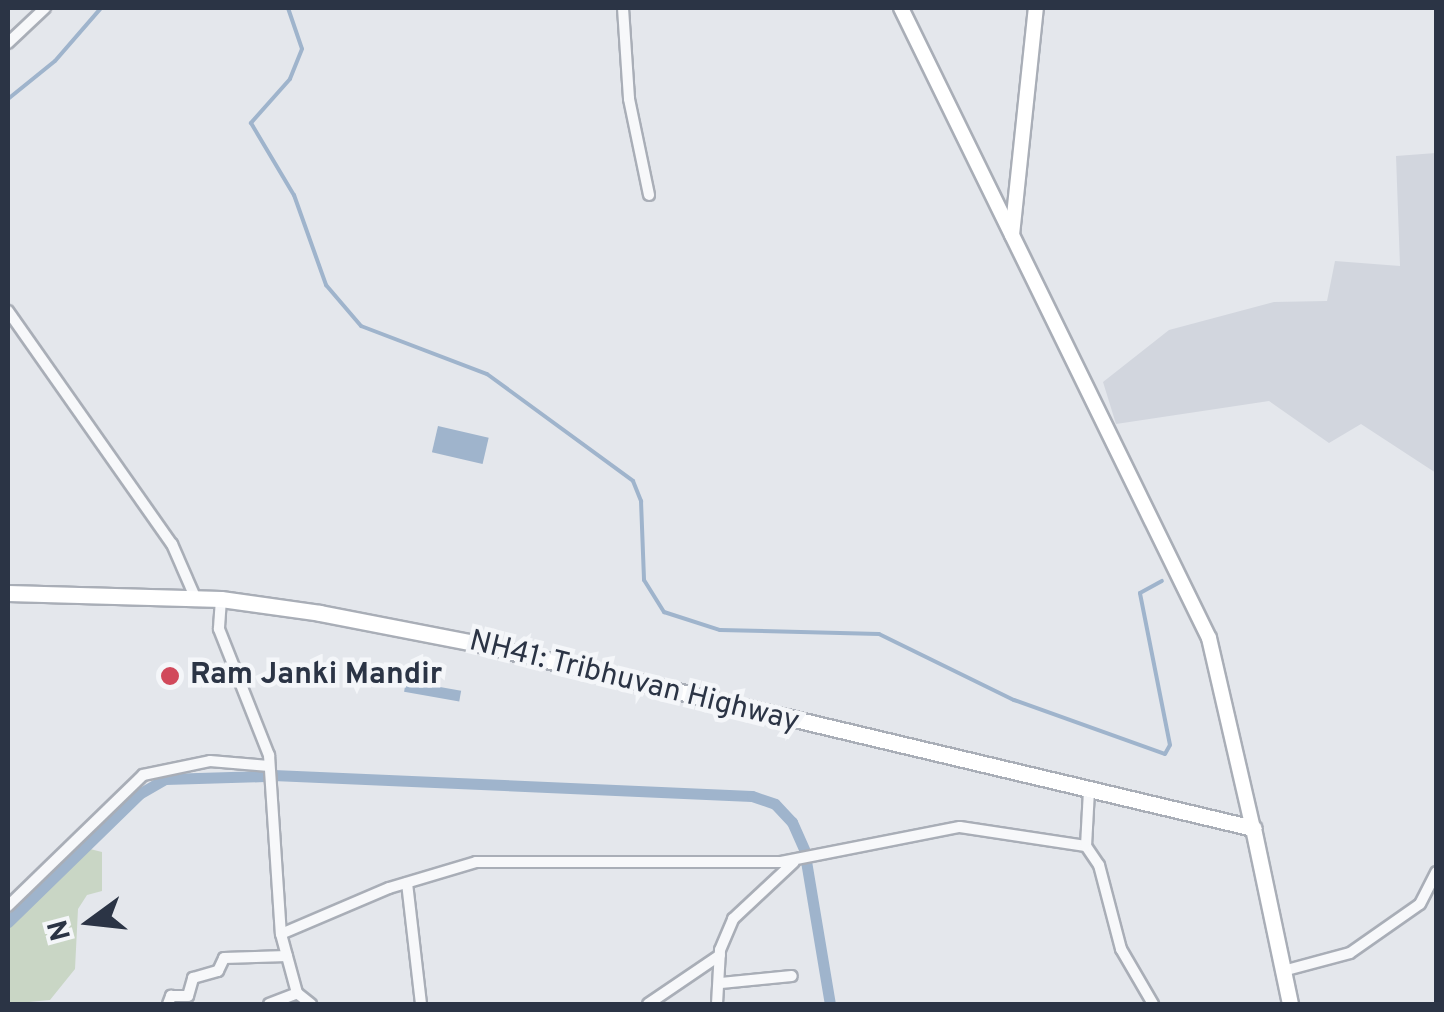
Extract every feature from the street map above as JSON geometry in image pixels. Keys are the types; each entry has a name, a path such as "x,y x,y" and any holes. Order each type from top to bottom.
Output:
{"highway":[{"name":"NH41: Tribhuvan Highway","path":"8,593 221,598 479,644 1253,828"},
{"path":"1253,828 1286,1003"}],"main road":[{"path":"901,8 1209,638 1253,828"},
{"path":"1012,235 1036,8"}],"street":[{"path":"8,42 46,8"},
{"path":"623,8 630,99 649,194"},
{"path":"8,311 172,544 195,597"},
{"path":"221,598 220,629 265,738 282,934 297,993 311,1004"},
{"path":"8,906 143,775 210,761 269,766"},
{"path":"1089,791 1086,846 1099,865 1121,949 1153,1004"},
{"path":"282,934 407,882 476,862 794,861 960,827 1086,846"},
{"path":"717,1004 720,956 734,920 794,861"},
{"path":"1283,971 1350,954 1420,904 1436,872"},
{"path":"407,882 421,1004"},
{"path":"168,1004 170,996 188,996 194,978 218,970 224,958 287,956"},
{"path":"648,1004 720,956"},
{"path":"721,983 792,976"},
{"path":"269,1004 297,993"}],"shaded area":[{"path":"1436,153 1436,473 1361,424 1329,443 1269,401 1116,424 1103,382 1169,330 1274,302 1327,301 1335,261 1400,266 1396,156"}],"green space":[{"path":"82,847 102,852 102,891 87,895 78,909 75,969 50,1000 8,1004 8,916"}],"water":[{"path":"438,426 489,438 483,464 432,452"},
{"path":"406,681 461,691 459,702 404,692"}],"waterway":[{"path":"8,99 55,61 101,8"},
{"path":"288,8 302,49 290,79 251,123 294,195 326,285 361,326 487,374 633,481 641,501 644,580 664,612 720,630 879,634 1014,700 1165,754 1170,745 1140,593 1162,581"},
{"path":"273,775 752,796 775,804 792,822 804,849"},
{"path":"8,922 139,794 165,779 264,776"},
{"path":"806,861 830,1004"}],"place":[{"name":"Ram Janki Mandir","path":"170,676"}]}
